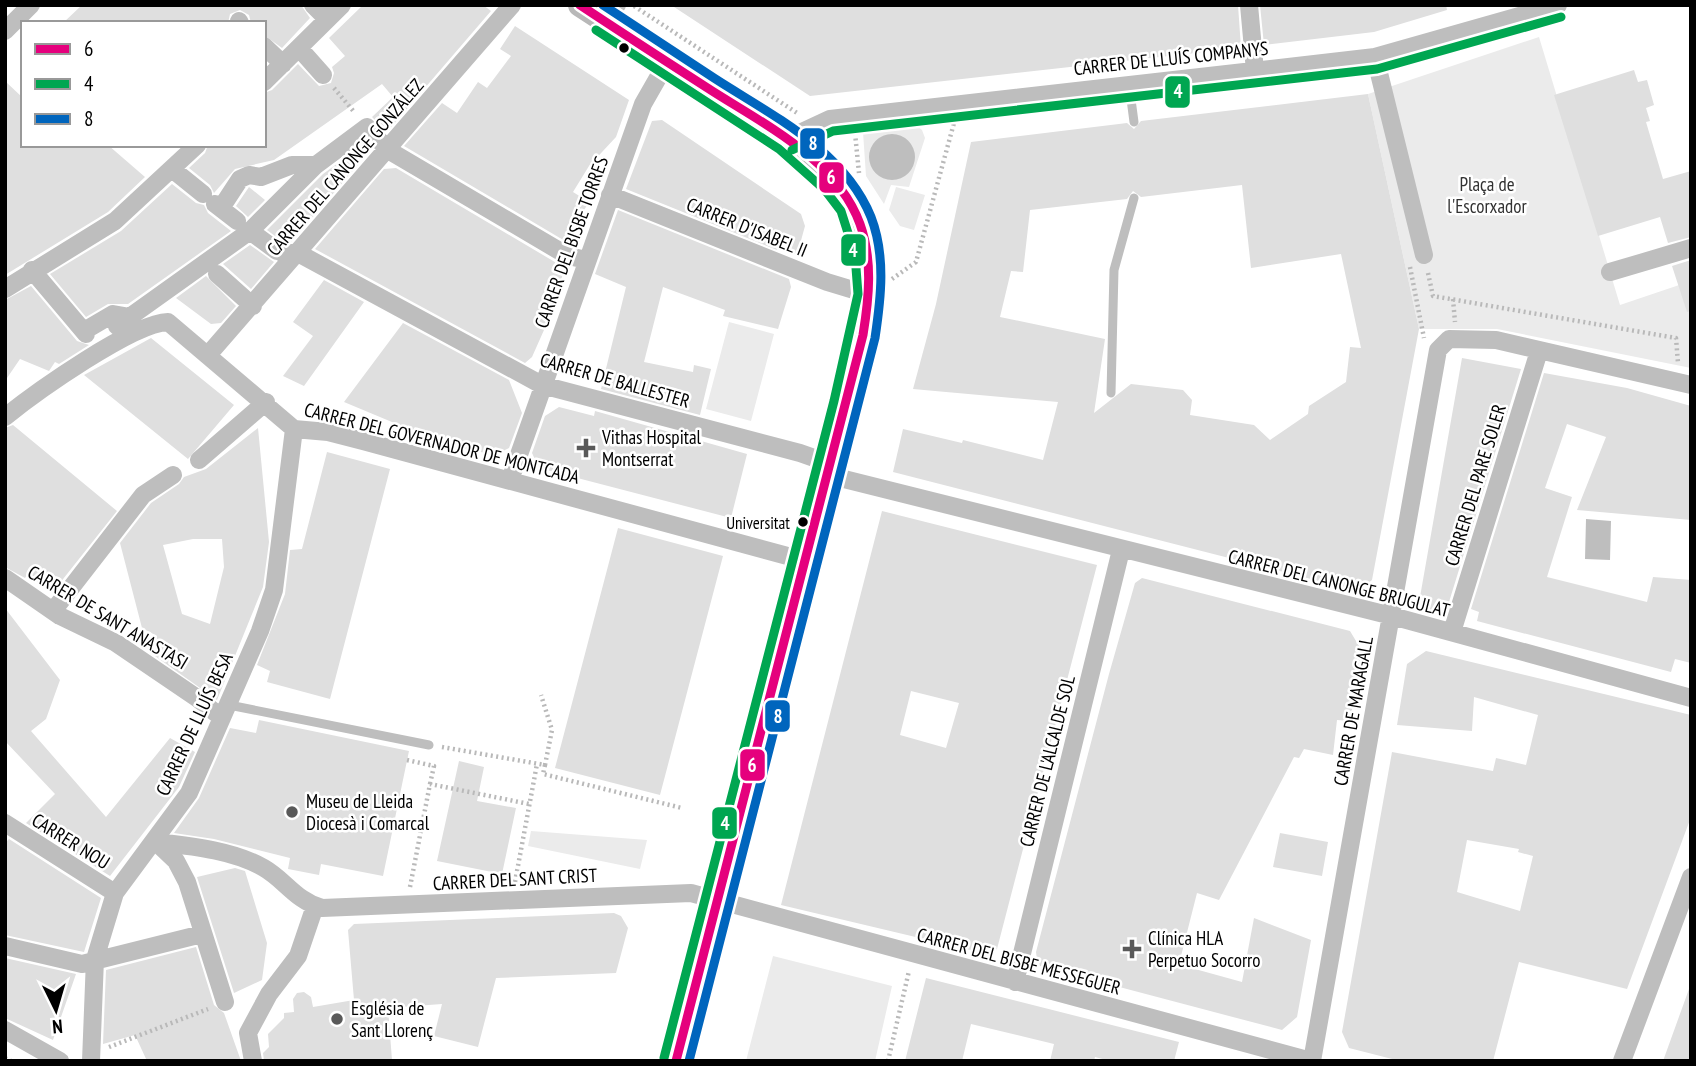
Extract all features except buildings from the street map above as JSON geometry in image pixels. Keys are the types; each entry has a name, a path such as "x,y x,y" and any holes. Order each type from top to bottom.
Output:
{"main road":[{"path":"580,5 610,13 667,62 787,139 834,182 852,205 866,244 870,295 863,335 676,1061"}],"street":[{"path":"5,31 31,5"},
{"path":"313,5 327,19"},
{"path":"266,80 342,5"},
{"name":"CARRER DEL CANONGE GONZÁLEZ","path":"208,355 253,306 286,252 388,150 512,5"},
{"path":"1249,5 1255,71"},
{"name":"CARRER DE LLUÍS COMPANYS","path":"787,139 830,119 1375,57 1559,5"},
{"path":"266,48 283,64"},
{"path":"299,48 323,75"},
{"path":"1375,57 1416,256"},
{"name":"CARRER DEL BISBE TORRES","path":"510,480 643,104 667,62"},
{"path":"5,416 129,324 211,269 243,226 316,165 367,127 388,150 568,256 587,260"},
{"path":"5,289 115,220 195,147"},
{"path":"213,202 240,179 249,175 261,177 292,165 316,165"},
{"name":"CARRER DE BALLESTER","path":"172,169 243,226 286,252 542,385 800,453 817,459 828,475"},
{"name":"CARRER D'ISABEL II","path":"610,195 827,282 870,295"},
{"path":"1610,272 1691,248"},
{"path":"211,269 253,306"},
{"path":"32,270 85,332 113,314 129,324"},
{"name":"CARRER DEL GOVERNADOR DE MONTCADA","path":"129,324 168,322 266,402 294,429 328,432 806,561"},
{"name":"CARRER DE MARAGALL","path":"1311,1061 1438,350 1449,339 1496,340 1539,351"},
{"path":"1539,351 1691,385"},
{"name":"CARRER DEL PARE SOLER","path":"1452,632 1539,351"},
{"path":"199,460 266,402"},
{"name":"CARRER DE LLUÍS BESA","path":"91,1057 95,959 115,893 156,842 189,793 260,631 274,590 294,429"},
{"path":"53,611 143,495 173,475"},
{"name":"CARRER DEL CANONGE BRUGULAT","path":"828,475 1392,616 1691,698"},
{"name":"CARRER DE L'ALCALDE SOL","path":"1015,982 1121,550"},
{"name":"CARRER DE SANT ANASTASI","path":"5,578 53,611 116,643 197,698 225,712"},
{"name":"CARRER NOU","path":"5,823 115,893"},
{"path":"156,842 241,858 265,868 295,896 315,906 298,956 269,994 248,1033 253,1061"},
{"path":"156,842 176,861 187,882 225,1002"},
{"path":"1622,1061 1691,877"},
{"name":"CARRER DEL SANT CRIST","path":"315,906 344,908 675,893 717,900"},
{"name":"CARRER DEL BISBE MESSEGUER","path":"717,900 1311,1061"},
{"path":"5,946 82,964 95,959 158,948 202,934"},
{"path":"247,998 269,994"},
{"path":"5,1030 60,1061"}],"lane":[{"path":"1129,84 1134,122"},
{"path":"1111,393 1114,270 1134,198"},
{"path":"225,712 429,745"}],"path":[{"path":"634,5 795,111"},
{"path":"323,75 367,127"},
{"path":"855,131 859,181"},
{"path":"1416,256 1433,296 1676,338"},
{"path":"1416,256 1425,340"},
{"path":"541,695 552,730 543,775 682,808"},
{"path":"429,745 545,765"},
{"path":"407,760 434,766 407,905"},
{"path":"511,900 537,764"},
{"path":"430,784 529,804"},
{"path":"888,1061 910,970"},
{"path":"91,1057 225,1002"},
{"path":"5,1058 11,1061"}],"green space":[{"name":"Plaça de l'Escorxador","path":"1539,37 1620,305 1691,281 1691,368 1497,329 1419,329 1368,94"},
{"path":"917,126 925,138 909,187 891,185 884,204 866,176 863,132"},
{"path":"896,187 925,195 914,230 900,226 889,210"},
{"path":"729,322 774,334 751,421 706,409"},
{"path":"531,831 647,840 640,869 528,846"},
{"path":"773,956 892,986 875,1061 746,1061"}],"shaded area":[{"path":"892,134 908,141 915,157 908,173 892,180 876,173 869,157 876,141"},
{"path":"1586,519 1611,521 1610,560 1585,559"}],"transit line":[{"name":"6","path":"580,5 773,129 815,161 834,180 849,201 860,224 867,251 868,293 863,335 676,1061"},
{"name":"8","path":"603,5 782,121 824,153 859,193 871,217 879,247 880,292 875,338 689,1061"},
{"name":"4","path":"792,150 833,131 1377,69 1561,17"},
{"name":"4","path":"596,30 779,149 825,190 841,211 855,255 858,294 834,401 664,1058"}],"place":[{"name":"Vithas Hospital Montserrat","path":"586,448"},
{"name":"Universitat","path":"803,522"},
{"name":"Museu de Lleida Diocesà i Comarcal","path":"292,812"},
{"name":"Clínica HLA Perpetuo Socorro","path":"1132,949"},
{"name":"Església de Sant Llorenç","path":"337,1019"}]}
